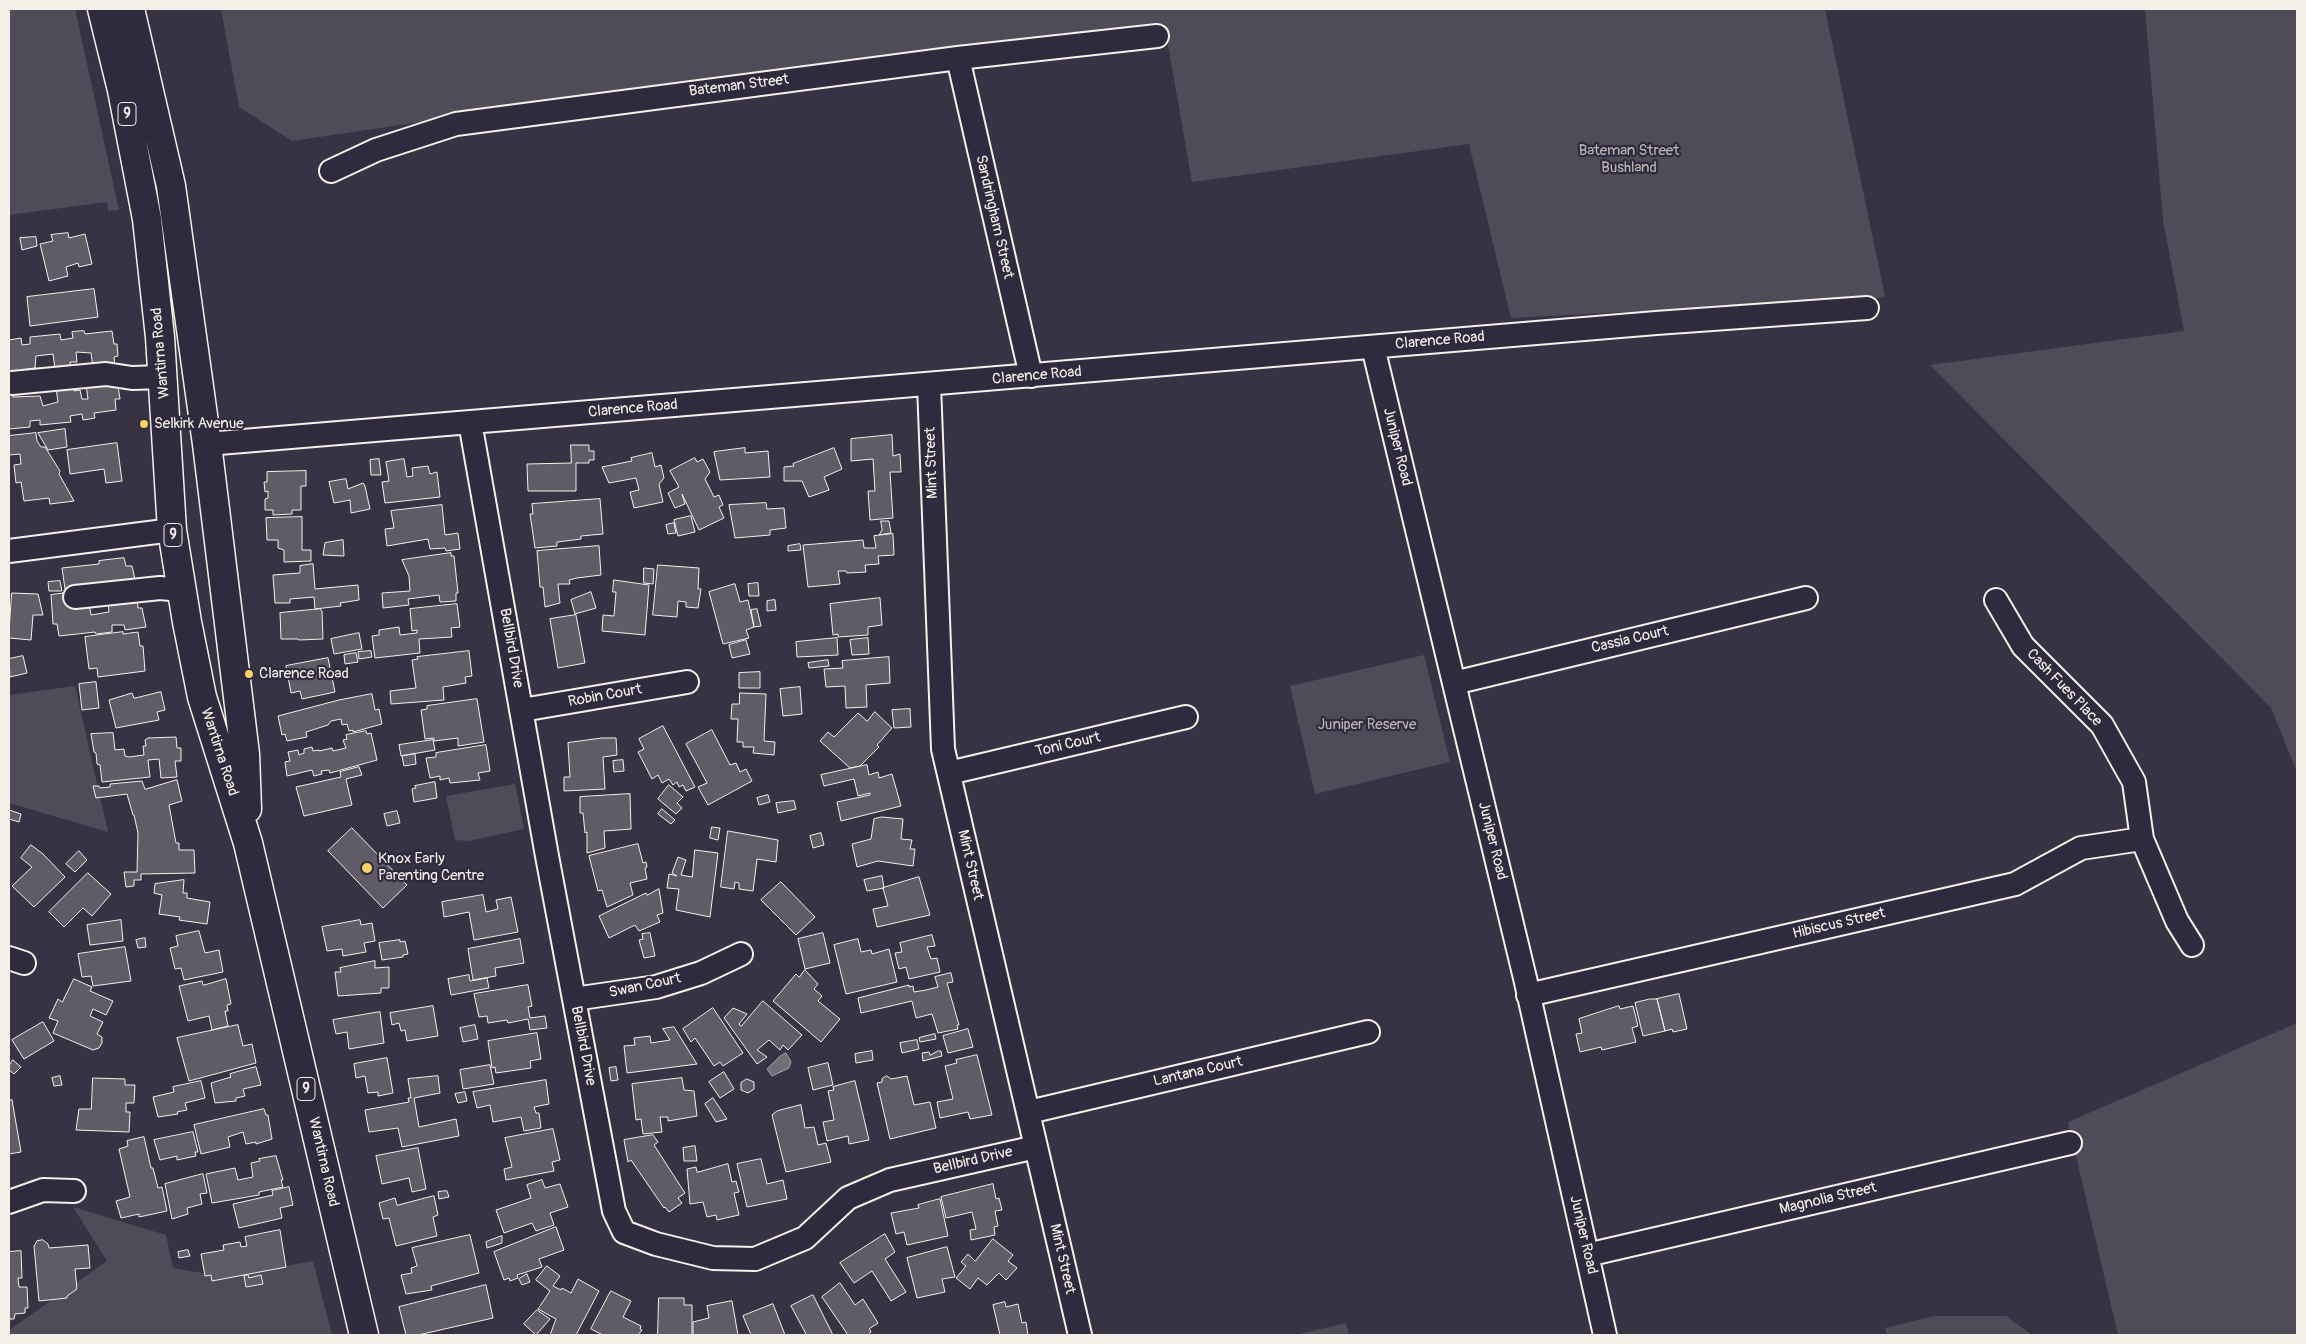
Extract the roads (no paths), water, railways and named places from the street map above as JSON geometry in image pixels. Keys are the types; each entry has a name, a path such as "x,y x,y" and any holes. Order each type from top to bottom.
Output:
{"main road":[{"name":"Wantirna Road","path":"102,9 122,90 147,219 163,377 172,530 181,593 202,697 248,843 364,1335"},
{"name":"Wantirna Road","path":"130,9 171,186 207,444 245,754 248,843"},
{"path":"168,445 207,444"},
{"path":"172,530 216,524"}],"street":[{"name":"Bateman Street","path":"331,171 376,150 456,124 958,58 1157,36"},
{"name":"Sandringham Street","path":"958,58 1031,376"},
{"name":"Clarence Road","path":"207,444 929,385 1647,323 1867,308"},
{"name":"Juniper Road","path":"1373,347 1528,995 1605,1335"},
{"path":"12,383 106,374 132,378 163,377"},
{"name":"Mint Street","path":"929,385 943,749 1080,1335"},
{"name":"Bellbird Drive","path":"470,422 614,1210 624,1232 656,1244 713,1258 756,1259 805,1238 848,1198 890,1180 1036,1146"},
{"path":"9,551 172,530"},
{"path":"75,597 160,588 171,589 181,593"},
{"name":"Cassia Court","path":"1454,683 1806,598"},
{"name":"Cash Fues Place","path":"1996,600 2023,646 2102,726 2134,782 2142,839 2177,921 2192,945"},
{"name":"Robin Court","path":"522,710 687,682"},
{"name":"Toni Court","path":"949,773 1186,717"},
{"name":"Hibiscus Street","path":"1528,995 2015,884 2081,848 2142,839"},
{"name":"Swan Court","path":"574,999 656,987 701,973 741,954"},
{"name":"Lantana Court","path":"1029,1112 1368,1032"},
{"name":"Magnolia Street","path":"1587,1255 2070,1143"},
{"path":"9,1202 43,1190 74,1192"}],"place":[{"name":"Selkirk Avenue","path":"144,424"},
{"name":"Clarence Road","path":"249,674"},
{"name":"Knox Early Parenting Centre","path":"367,868"}],"park label":[{"name":"Bateman Street Bushland","path":"1629,160"},
{"name":"Juniper Reserve","path":"1367,725"}]}
